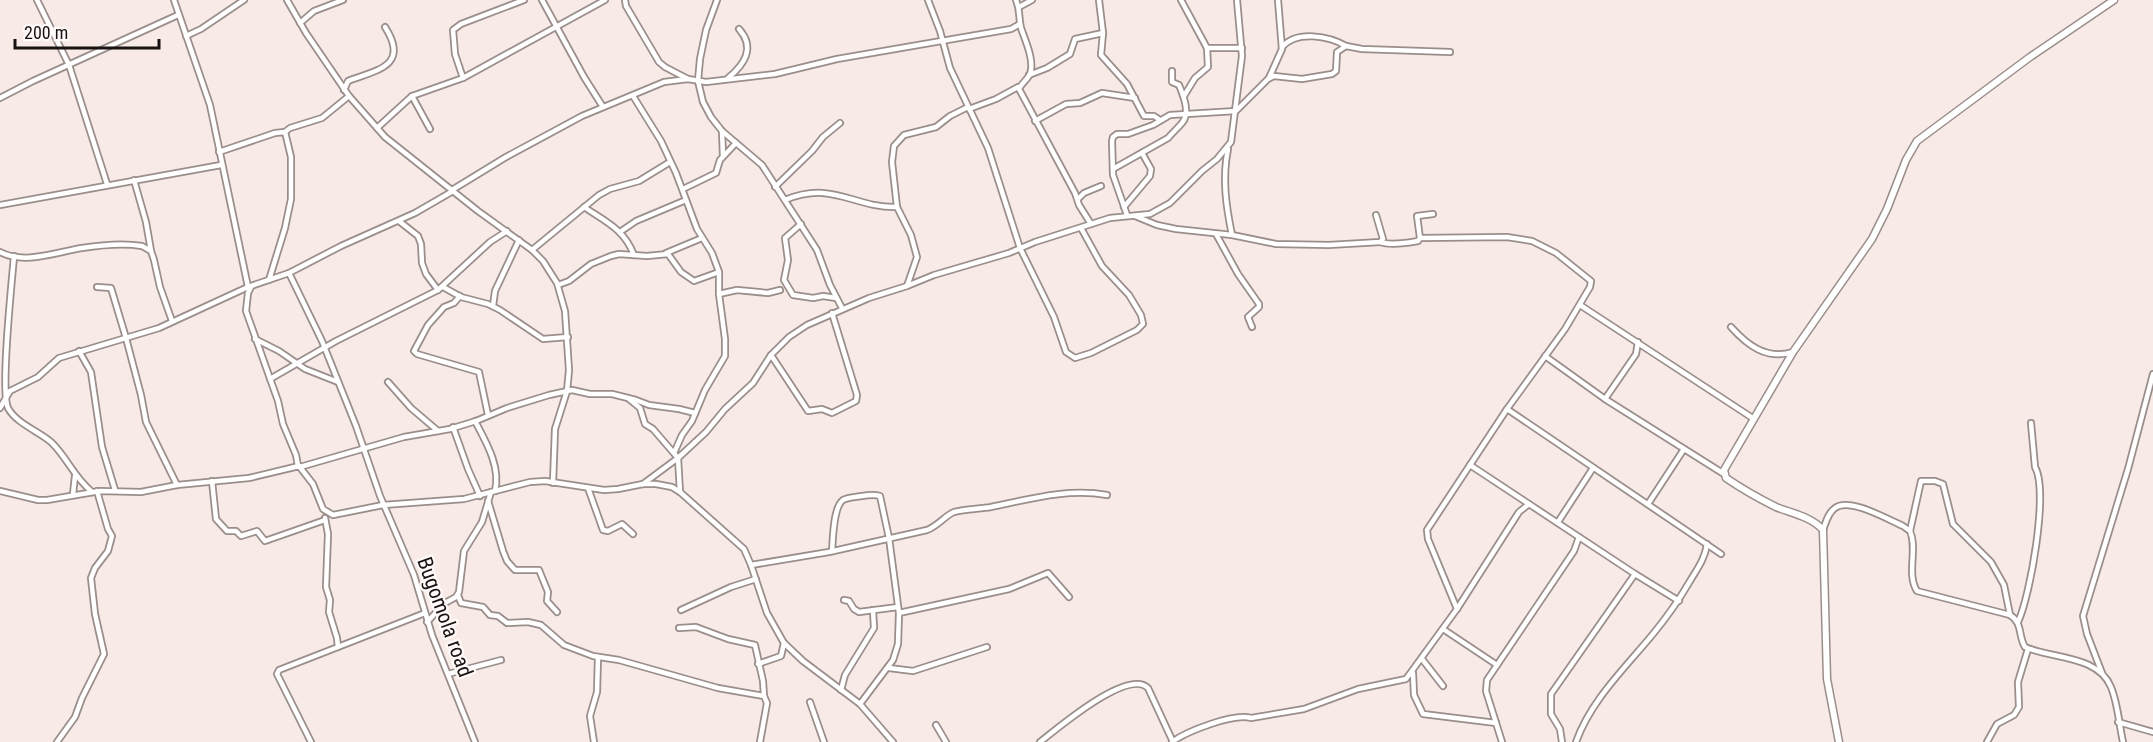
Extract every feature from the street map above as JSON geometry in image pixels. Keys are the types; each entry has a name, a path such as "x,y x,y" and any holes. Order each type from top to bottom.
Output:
{"street":[{"path":"37,0 69,65 107,184"},
{"path":"174,0 210,105 221,165 250,287 246,311 299,466 313,484 326,520 328,534 326,587 330,600 329,615 338,647"},
{"path":"186,36 201,29 244,0"},
{"path":"287,0 344,90 377,128 396,147 532,250 543,261 558,285 565,311 568,337 567,391 555,429 553,483"},
{"path":"300,23 314,11 343,0"},
{"path":"463,78 455,54 453,30 461,24 524,0"},
{"path":"542,0 603,107"},
{"path":"377,128 412,96 463,78 605,0"},
{"path":"625,0 626,6 659,62 688,79 698,81 775,74 827,61 1011,29 1020,24"},
{"path":"717,0 706,30 698,81 706,108 722,131 762,165 817,250 830,285 842,308"},
{"path":"928,0 950,68 988,148 1020,248 1054,317 1066,353 1075,358 1137,330 1143,322 1129,295 1102,266 1081,228"},
{"path":"1016,0 1021,13 1020,24 1029,52 1029,75"},
{"path":"1019,7 1032,0"},
{"path":"1099,0 1103,33 1101,55 1127,84 1144,116 1154,116 1160,120"},
{"path":"1181,0 1207,48 1208,67 1195,78 1184,96"},
{"path":"1232,235 1224,185 1225,162 1234,129 1242,48 1237,0"},
{"path":"1278,0 1282,47"},
{"path":"1724,474 1724,470 1793,352 1872,238 1887,209 1906,160 1917,141 2030,57 2114,0"},
{"path":"0,98 178,15"},
{"path":"344,90 348,81 382,69 390,63 394,44 386,27"},
{"path":"728,78 744,63 747,56 746,40 739,29"},
{"path":"907,286 917,257 911,235 897,207 892,162 894,146 910,132 933,128 969,108 996,99 1018,87 1029,75 1047,68 1070,54 1076,39 1103,33"},
{"path":"1450,52 1346,46 1329,39 1302,37 1290,40 1282,47 1268,79 1236,111 1170,115 1153,125 1127,135 1120,133 1114,135 1112,141 1115,184 1124,207 1130,215 1167,228 1232,235 1275,244 1329,245 1380,242 1390,245 1416,241 1420,238 1507,237 1540,244 1556,253 1590,280 1590,287 1580,305 1507,409 1426,532 1457,609"},
{"path":"1268,79 1277,76 1302,79 1332,74 1336,69 1337,52 1346,46"},
{"path":"1207,48 1242,48"},
{"path":"1113,169 1169,137 1184,122 1186,115 1184,96 1179,85 1172,82 1172,71"},
{"path":"2,403 14,388 38,377 59,358 159,328 250,287 289,273 399,220 506,156 582,116 664,82 688,79"},
{"path":"1018,87 1091,224"},
{"path":"1035,121 1069,103 1080,102 1102,93 1135,98"},
{"path":"219,152 322,118 349,96"},
{"path":"412,96 430,129"},
{"path":"633,96 661,141 719,272 719,294 725,339 724,356 674,453"},
{"path":"775,187 823,137 840,123"},
{"path":"722,131 723,156"},
{"path":"269,280 285,228 291,198 291,157 285,132"},
{"path":"683,189 716,173 723,156 736,143"},
{"path":"643,484 678,458 706,432 725,409 746,392 771,355 796,332 842,308 934,275 1091,224 1130,215 1150,214 1160,210 1229,146"},
{"path":"1124,207 1149,178 1151,172 1142,153"},
{"path":"532,250 599,195 610,189 639,181 670,162"},
{"path":"0,205 221,165"},
{"path":"134,180 151,251 172,321"},
{"path":"1078,199 1084,193 1101,186"},
{"path":"785,200 804,193 816,192 876,206 897,207"},
{"path":"620,232 636,221 686,200"},
{"path":"584,207 620,232 627,240 634,255"},
{"path":"1376,214 1383,237 1380,242"},
{"path":"1420,238 1417,216 1432,214"},
{"path":"399,220 418,236 426,274 441,288 493,306 543,339 568,337"},
{"path":"801,224 785,238 788,261 784,280 793,295 837,298"},
{"path":"270,379 347,335 441,288 490,242 507,231"},
{"path":"1216,234 1259,306 1248,317 1252,327"},
{"path":"558,285 569,281 598,260 614,255 647,256 666,253 702,238"},
{"path":"493,306 495,291 519,240"},
{"path":"0,252 14,256 38,256 83,248 134,244 151,251"},
{"path":"666,253 681,272 692,280 719,272"},
{"path":"14,256 2,403 13,415 52,444 75,476 94,491 112,536 108,551 95,568 91,578 95,614 105,654 82,698 75,717 57,742"},
{"name":"Bugomola road","path":"289,273 325,349 383,505 414,575 428,622 475,742"},
{"path":"97,287 111,288 141,395 146,422 177,485"},
{"path":"719,294 737,290 768,293 780,290"},
{"path":"459,296 454,303 444,307 428,325 414,351 417,354 479,372 488,415"},
{"path":"1580,305 1754,419"},
{"path":"771,355 808,411 822,409 832,413 856,401 857,395 832,313"},
{"path":"1731,327 1741,338 1771,355 1778,356 1793,352"},
{"path":"255,339 298,364 338,382"},
{"path":"1605,399 1636,354 1638,342"},
{"path":"79,351 91,372 102,447 115,490"},
{"path":"1545,356 1605,399 1724,474 1746,491 1814,522 1823,530"},
{"path":"2123,742 2112,689 2103,675 2087,634 2083,616 2128,469 2153,374"},
{"path":"388,382 411,408 438,431"},
{"path":"0,490 38,500 94,491 138,492 177,485 257,477 404,437 453,428 549,395 576,390 627,397 649,405 695,413"},
{"path":"627,397 640,408 645,424 654,429 678,458 680,492"},
{"path":"1507,409 1721,554"},
{"path":"475,421 486,442 497,476 481,526 464,551 458,595 461,603 483,607 490,615 498,616 507,622 528,622 541,625 564,645 598,657 619,660 718,688 764,696"},
{"path":"2031,423 2035,467 2041,493 2037,541 2025,606 2018,622 2021,640 2028,649 2079,662 2103,675"},
{"path":"453,428 480,496"},
{"path":"1648,504 1684,449"},
{"path":"1470,465 1679,601"},
{"path":"1558,522 1593,468"},
{"path":"73,495 75,476"},
{"path":"212,481 216,520 226,530 235,531 241,536 258,531 265,541 326,520"},
{"path":"2010,615 2004,585 1991,562 1953,524 1944,484 1922,481 1910,531 1913,543 1914,587 1917,591 2010,615 2018,622"},
{"path":"323,509 333,515 383,505 457,500 530,482 618,489 643,484 668,485 680,492 735,539 746,552 766,613 784,643 860,704 893,742"},
{"path":"588,488 603,530 608,531 622,524 633,534"},
{"path":"751,565 832,551 933,528 954,512 971,511 1019,500 1072,492 1107,495"},
{"path":"832,551 834,528 840,504 845,499 856,496 877,494 880,496 890,538 899,613 898,644 889,668 860,704"},
{"path":"488,501 507,561 515,570 539,570 548,591 547,601 558,612"},
{"path":"1040,742 1095,701 1120,688 1136,683 1147,686 1173,742 1194,731 1228,720 1304,709 1358,689 1404,680 1413,672 1457,609 1519,512 1529,504"},
{"path":"1839,742 1827,679 1823,530 1831,512 1835,508 1848,504 1910,531"},
{"path":"1502,742 1486,685 1574,551 1579,537"},
{"path":"1576,742 1614,679 1654,634 1679,601 1704,558 1707,544"},
{"path":"899,613 1009,589 1048,573 1070,597"},
{"path":"1562,742 1560,729 1551,714 1551,694 1635,574"},
{"path":"681,610 731,587 756,579"},
{"path":"428,622 445,603 458,595"},
{"path":"844,600 849,601 858,612 898,607"},
{"path":"841,690 845,675 874,628 873,610"},
{"path":"311,742 277,673 282,668 425,613"},
{"path":"679,628 696,627 728,639 754,645 767,703 760,742"},
{"path":"1443,629 1497,665"},
{"path":"758,664 781,656 784,643"},
{"path":"889,668 914,671 987,647"},
{"path":"1987,742 1996,724 2014,715 2019,707 2018,682 2028,649"},
{"path":"594,742 590,716 597,692 598,657"},
{"path":"1422,658 1443,686"},
{"path":"448,674 501,660"},
{"path":"1413,672 1414,695 1423,714 1496,723"},
{"path":"810,702 824,742"},
{"path":"2118,722 2153,732"},
{"path":"936,725 946,742"}]}
